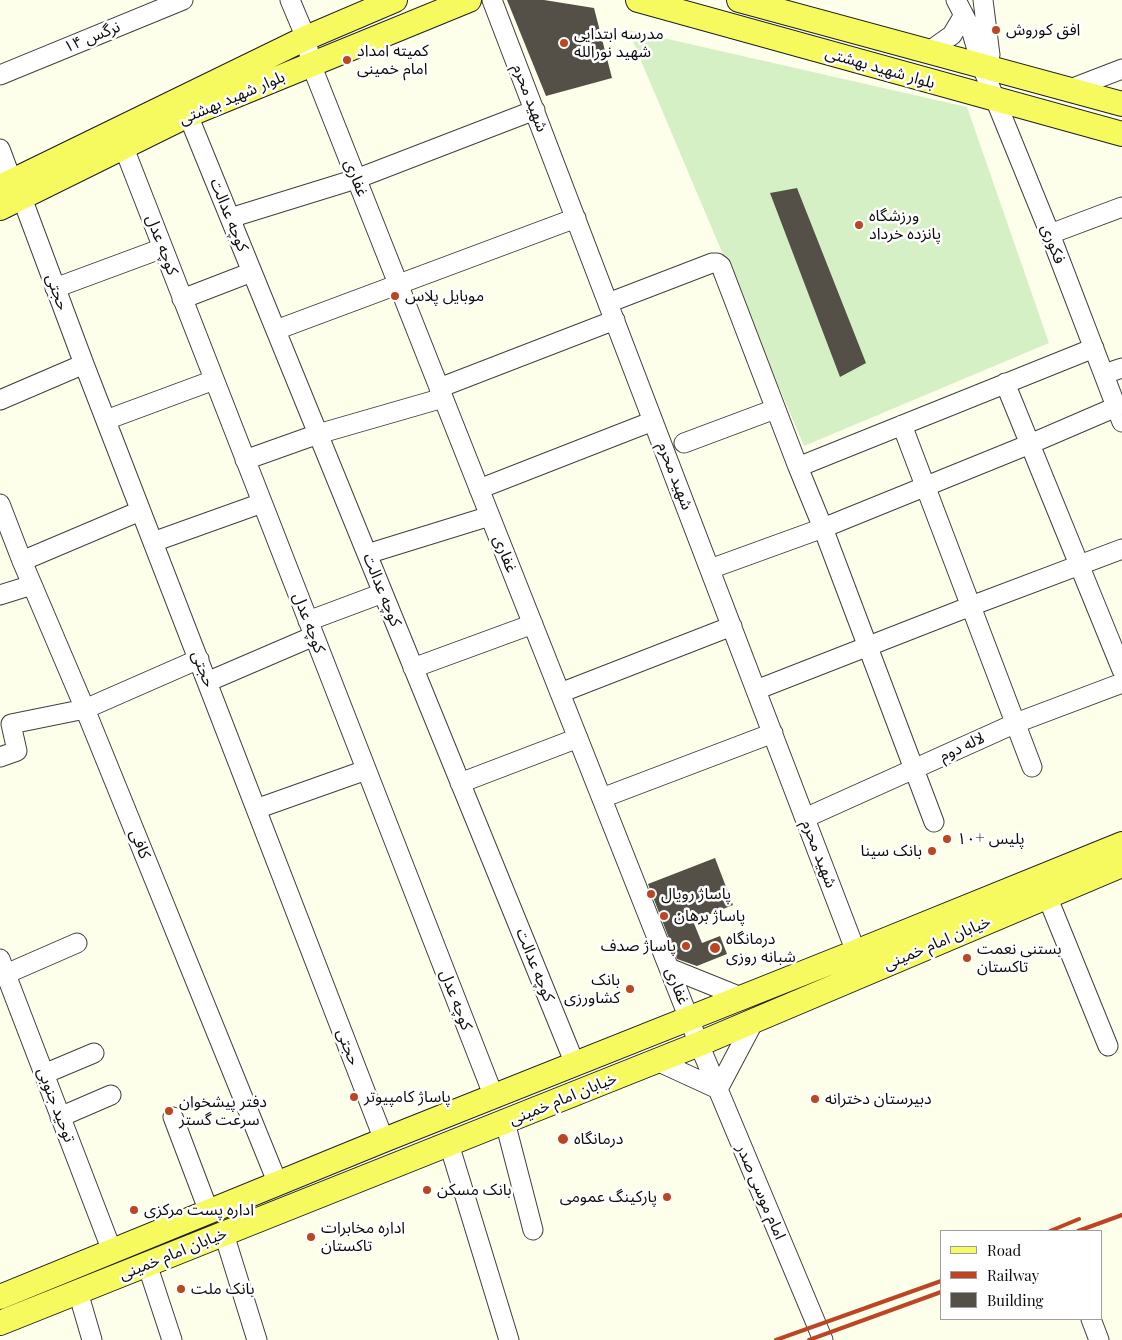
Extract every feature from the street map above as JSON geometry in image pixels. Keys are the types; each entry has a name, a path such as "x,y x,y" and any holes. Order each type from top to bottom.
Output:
{"main road":[{"name":"بلوار شهید بهشتی","path":"0,208 11,189 306,38 394,0"},
{"name":"بلوار شهید بهشتی","path":"11,189 124,148 188,115 469,0"},
{"name":"بلوار شهید بهشتی","path":"638,0 996,101 1122,134"},
{"name":"بلوار شهید بهشتی","path":"739,0 1122,104"},
{"name":"خیابان امام خمینی","path":"1,1295 1122,844"},
{"name":"خیابان امام خمینی","path":"0,1323 699,1044 1122,865"}],"street":[{"name":"نرگس ۱۴","path":"0,75 183,0"},
{"path":"290,0 306,38"},
{"name":"شهید محرم","path":"492,0 856,952"},
{"path":"982,67 990,54 983,0"},
{"path":"928,52 952,35 960,8"},
{"name":"فکوری","path":"960,8 971,29 982,67 1050,234 1119,414"},
{"name":"غفاری","path":"306,38 311,64 699,1044"},
{"path":"1070,89 1122,69"},
{"path":"230,218 356,179 534,110"},
{"name":"کوچه عدالت","path":"188,115 575,1064"},
{"name":"کوچه عدل","path":"124,148 494,1097"},
{"name":"حجتی","path":"0,149 11,189 55,288 384,1140"},
{"path":"1050,234 1122,207"},
{"path":"276,330 576,218"},
{"path":"55,288 163,248"},
{"path":"245,460 441,393 712,263 717,263 721,266 823,528 934,822"},
{"path":"182,299 252,272"},
{"path":"798,467 1094,348"},
{"path":"0,400 84,364"},
{"path":"1104,374 1122,368"},
{"path":"106,420 214,380"},
{"path":"1005,383 1122,670"},
{"path":"684,443 775,408"},
{"path":"710,569 823,528 1030,444 1119,414"},
{"path":"479,489 653,421"},
{"path":"902,425 1032,767"},
{"name":"کافی","path":"0,504 278,1184"},
{"path":"153,542 262,504"},
{"path":"22,561 140,511"},
{"path":"367,554 490,516"},
{"path":"756,690 1122,549"},
{"path":"0,595 32,585"},
{"path":"207,682 383,593"},
{"path":"413,668 533,624"},
{"path":"560,693 732,626"},
{"path":"0,757 17,751 10,724 85,709 199,659"},
{"name":"لاله دوم","path":"805,818 1016,723 1122,682"},
{"path":"602,798 772,733"},
{"path":"460,782 578,738"},
{"path":"256,809 366,770"},
{"path":"1047,896 1108,1046"},
{"path":"3,966 77,943"},
{"name":"توحید جنوبی","path":"3,966 112,1251"},
{"path":"669,968 741,997"},
{"path":"657,1061 718,1089 754,1021"},
{"name":"امام موسی صدر","path":"699,1044 823,1340"},
{"path":"44,1074 94,1053"},
{"path":"60,1118 111,1095"},
{"path":"173,1117 209,1212"},
{"path":"505,1122 533,1230"},
{"path":"449,1144 509,1340"},
{"path":"224,1234 257,1340"},
{"path":"147,1264 172,1340"},
{"path":"78,1292 92,1340"},
{"path":"1091,1320 1099,1340"}],"green space":[{"name":"ورزشگاه پانزده خرداد","path":"628,30 967,107 1049,343 804,446"}],"building":[{"name":"مدرسه ابتدایی شهید نورالله","path":"507,0 544,0 594,8 612,78 546,96"},
{"path":"797,188 866,363 840,377 770,193"},
{"path":"715,858 733,905 693,921 702,943 720,936 727,954 697,966 677,959 648,884"}],"railway":[{"path":"1081,1230 1122,1215"},
{"path":"1052,1230 1079,1219"},
{"path":"776,1340 940,1281"},
{"path":"809,1340 940,1292"}],"place":[{"name":"افق کوروش","path":"996,30"},
{"name":"مدرسه ابتدایی شهید نورالله","path":"564,43"},
{"name":"کمیته امداد امام خمینی","path":"347,60"},
{"name":"ورزشگاه پانزده خرداد","path":"859,225"},
{"name":"موبایل پلاس","path":"395,296"},
{"name":"پلیس +۱۰","path":"947,839"},
{"name":"بانک سینا","path":"932,851"},
{"name":"پاساژ رویال","path":"651,894"},
{"name":"پاساژ برهان","path":"664,916"},
{"name":"پاساژ صدف","path":"686,946"},
{"name":"درمانگاه شبانه روزی","path":"715,948"},
{"name":"بستنی نعمت تاکستان","path":"967,958"},
{"name":"بانک کشاورزی","path":"630,989"},
{"name":"پاساژ کامپیوتر","path":"354,1097"},
{"name":"دبیرستان دخترانه","path":"815,1099"},
{"name":"دفتر پیشخوان سرعت گستر","path":"169,1111"},
{"name":"درمانگاه","path":"563,1139"},
{"name":"بانک مسکن","path":"427,1190"},
{"name":"پارکینگ عمومی","path":"667,1197"},
{"name":"اداره پست مرکزی","path":"134,1210"},
{"name":"اداره مخابرات تاکستان","path":"311,1237"},
{"name":"بانک ملت","path":"181,1289"}]}
